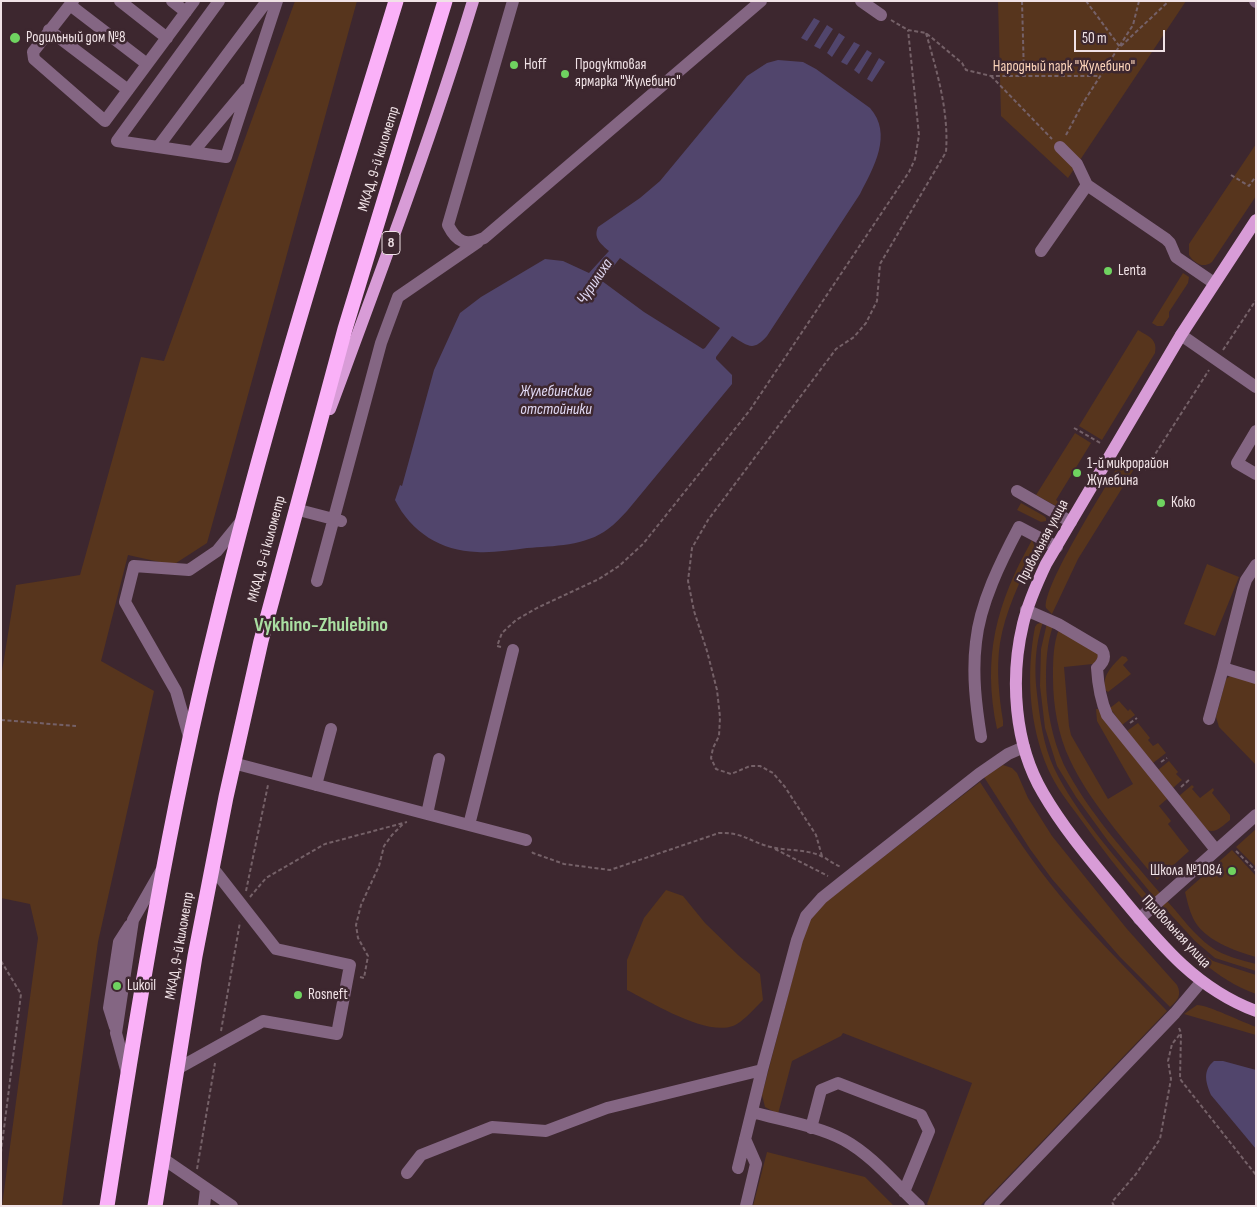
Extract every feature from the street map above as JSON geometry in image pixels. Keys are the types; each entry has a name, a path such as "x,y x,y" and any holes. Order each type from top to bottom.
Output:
{"highway":[{"name":"МКАД, 9-й километр","path":"107,1206 148,948 190,740 215,630 300,315 396,1"},
{"name":"МКАД, 9-й километр","path":"155,1206 195,956 233,764 261,641 295,509 348,319 445,1"}],"main road":[{"name":"8","path":"303,482 396,231 453,67 473,1"},
{"name":"Привольная улица","path":"1256,220 1181,336 1112,451 1035,587 1026,610 1018,646 1016,685 1024,747 1034,776 1065,827 1139,919 1174,959 1201,982 1219,994 1256,1011"}],"lane":[{"path":"120,1 167,38"},
{"path":"172,1 186,12"},
{"path":"147,64 71,3 33,52 34,59 105,121 194,1"},
{"path":"219,1 117,141 226,157 277,1"},
{"path":"158,147 267,1"},
{"path":"484,238 474,243 462,242 453,235 448,225 512,1"},
{"path":"317,581 337,520 381,343 398,297 484,238 761,1"},
{"path":"861,1 882,15"},
{"path":"49,30 128,90"},
{"path":"193,152 250,83"},
{"path":"1060,147 1078,164 1087,185 1166,239 1176,257 1214,284"},
{"path":"1041,251 1087,185"},
{"path":"1181,336 1256,387"},
{"path":"1256,431 1237,463 1256,474"},
{"path":"1017,491 1071,522"},
{"path":"295,509 337,520"},
{"path":"190,740 176,691 125,602 134,566 189,570 217,552 244,518"},
{"path":"981,737 974,687 976,640 982,613 993,582 1019,527 1057,547"},
{"path":"1209,718 1243,589 1246,580 1256,565"},
{"path":"1026,610 1058,624 1102,650 1104,659 1097,668 1098,686 1102,704 1107,714 1216,850"},
{"path":"469,825 513,650"},
{"path":"1223,668 1256,678"},
{"path":"316,785 331,729"},
{"path":"738,1168 797,940 806,916 822,898 858,868 979,774 1008,754 1024,747"},
{"path":"427,814 439,759"},
{"path":"233,764 526,840"},
{"path":"1139,919 1256,815"},
{"path":"128,1074 116,1033 133,920 164,866"},
{"path":"176,1069 263,1021 337,1034 350,966 276,949 212,867"},
{"path":"990,1206 1175,1013 1201,982"},
{"path":"407,1173 421,1155 492,1127 546,1131 607,1108 762,1070"},
{"path":"811,1128 821,1090 838,1083 922,1114 929,1131 904,1192"},
{"path":"752,1112 811,1128 844,1140 872,1160 919,1206"},
{"path":"746,1139 756,1164 746,1206"},
{"path":"162,1158 232,1206"},
{"path":"204,1206 206,1189"}],"path":[{"path":"1022,1 1024,77"},
{"path":"1086,1 1120,47"},
{"path":"991,76 1060,147 1083,103 1133,25 1139,1"},
{"path":"1120,47 1170,1"},
{"path":"882,15 908,30 926,32 962,63 966,70 991,76 1101,76"},
{"path":"513,650 497,646 502,633 516,620 599,579 619,566 644,544 750,410 909,172 915,159 919,136 908,30"},
{"path":"822,856 816,835 773,772 760,766 750,766 731,774 716,768 710,758 719,736 720,717 707,651 694,611 688,581 692,548 708,520 836,349 854,337 866,323 877,301 880,264 946,152 947,131 943,99 926,32"},
{"path":"1231,175 1249,186 1256,176"},
{"path":"1145,470 1256,300"},
{"path":"1074,428 1112,451"},
{"path":"1,720 76,726"},
{"path":"195,1181 243,907 270,773"},
{"path":"243,907 266,878 325,844 405,822 414,823"},
{"path":"348,974 364,978 368,956 358,938 356,926 361,905 379,866 384,846 405,822"},
{"path":"526,840 533,854 564,864 610,870 719,833 730,832 741,834 773,848 842,882"},
{"path":"773,848 822,856 833,864 845,868 858,868"},
{"path":"1234,849 1256,871"},
{"path":"1,961 21,994 1,1152"},
{"path":"1175,1013 1181,1033 1180,1079 1256,1175"},
{"path":"1114,1206 1112,1202 1136,1174 1160,1139 1171,1079 1168,1060 1172,1044 1181,1033"}],"green space":[{"path":"295,1 357,1 207,543 173,565 128,555 101,661 154,691 98,942 62,1206 2,1206 38,938 30,904 1,898 1,677 16,585 80,575 141,357 164,361"},
{"name":"Народный парк \"Жулебино\"","path":"998,1 1186,1 1068,178 1001,116"},
{"path":"1256,144 1256,196 1212,262 1205,265 1199,264 1189,255 1189,244"},
{"path":"1183,273 1189,277 1188,283 1169,312 1169,317 1163,326 1157,326 1152,323"},
{"path":"1138,330 1154,341 1155,353 1102,440 1079,426"},
{"path":"1075,433 1091,443 1056,500 1063,505 1056,506 1036,495"},
{"path":"1121,461 1134,469 1078,559 1052,614 1046,608 1047,597 1054,580 1064,559"},
{"path":"1021,503 1044,516 1046,521 1041,522 1017,510"},
{"path":"1032,540 1035,547 1034,552 1018,585 1002,631 998,673 1003,726 997,729 991,678 995,632 1009,586"},
{"path":"1207,564 1239,577 1215,636 1184,624"},
{"path":"1043,622 1037,648 1036,676 1041,722 1050,759 1063,785 1086,820 1151,900 1142,898 1094,838 1066,800 1048,769 1033,717 1030,681 1035,627"},
{"path":"1047,623 1053,626 1049,639 1047,659 1047,701 1050,723 1060,755 1084,799 1096,816 1160,893 1155,898 1108,841 1076,797 1057,766 1045,728 1040,686 1041,649"},
{"path":"1059,629 1098,653 1099,657 1093,664 1064,667 1071,735 1108,799 1133,784 1097,721 1096,709 1098,709 1168,798 1159,806 1171,821 1168,824 1189,851 1157,880 1098,807 1078,775 1062,740 1055,709 1053,688 1054,653"},
{"path":"1122,656 1128,660 1123,665 1131,674 1108,692 1105,690 1104,685 1106,675"},
{"path":"1230,676 1256,682 1256,765 1219,727 1216,717 1226,679"},
{"path":"1119,701 1128,711 1130,709 1135,715 1122,725 1110,708"},
{"path":"1138,723 1150,738 1148,740 1153,746 1158,743 1166,753 1153,763 1127,731"},
{"path":"1169,761 1178,772 1176,774 1182,780 1173,788 1158,770"},
{"path":"1003,765 1012,768 1017,773 1028,798 1052,836 1127,929 1177,985 1178,997 1170,1007 1120,957 1052,879 1030,849 984,777"},
{"path":"980,782 1022,845 1063,899 1106,948 1167,1011 980,1206 929,1206 927,1204 972,1083 843,1033 841,1036 792,1061 778,1114 765,1107 762,1095 802,942 811,919 825,902"},
{"path":"1192,785 1194,787 1192,789 1200,798 1213,788 1212,793 1230,815 1230,820 1216,830 1207,830 1179,796"},
{"path":"1256,829 1256,867 1236,847"},
{"name":"Школа №1084","path":"1232,850 1256,876 1256,957 1220,944 1204,933 1193,918 1185,892"},
{"path":"666,890 683,896 705,923 760,974 763,1000 737,1024 721,1028 694,1022 679,1017 627,990 627,960 644,918"},
{"path":"1167,901 1205,942 1227,955 1256,964 1256,971 1215,958 1195,941 1162,905"},
{"path":"1159,908 1192,944 1213,961 1256,975 1256,994 1241,988 1203,962 1159,918"},
{"path":"1197,1005 1256,1027 1256,1035 1184,1014"},
{"path":"767,1152 865,1177 894,1206 753,1206"}],"water":[{"path":"814,18 820,21 807,41 801,38"},
{"path":"827,25 833,29 820,49 814,46"},
{"path":"839,33 845,37 832,57 827,53"},
{"path":"854,42 860,45 847,65 841,62"},
{"path":"867,50 872,53 859,74 854,70"},
{"path":"879,58 885,62 872,82 867,79"},
{"name":"Жулебинские отстойники","path":"778,60 803,62 816,69 870,108 877,118 881,140 871,173 860,194 767,336 758,344 750,346 732,336 716,359 732,375 732,384 627,511 613,525 599,535 580,542 558,546 483,552 451,548 428,538 410,521 395,500 400,485 402,486 434,370 460,313 481,297 545,259 563,261 589,273 609,251 597,238 598,227 640,198 660,181 747,76 767,63","holes":["620,258 720,328 703,349 644,312 602,281"]},
{"path":"1214,1061 1223,1061 1256,1070 1256,1149 1211,1095 1206,1073"}],"place":[{"name":"Родильный дом №8","path":"15,38"},
{"name":"Hoff","path":"514,65"},
{"name":"Продуктовая ярмарка \"Жулебино\"","path":"565,74"},
{"name":"Lenta","path":"1108,271"},
{"name":"1-й микрорайон Жулебина","path":"1077,473"},
{"name":"Коко","path":"1161,503"},
{"name":"Школа №1084","path":"1232,871"},
{"name":"Lukoil","path":"117,986"},
{"name":"Rosneft","path":"298,995"}],"district":[{"name":"Vykhino-Zhulebino","path":"321,626"}],"water label":[{"name":"Чурилиха","path":"595,282"}]}
